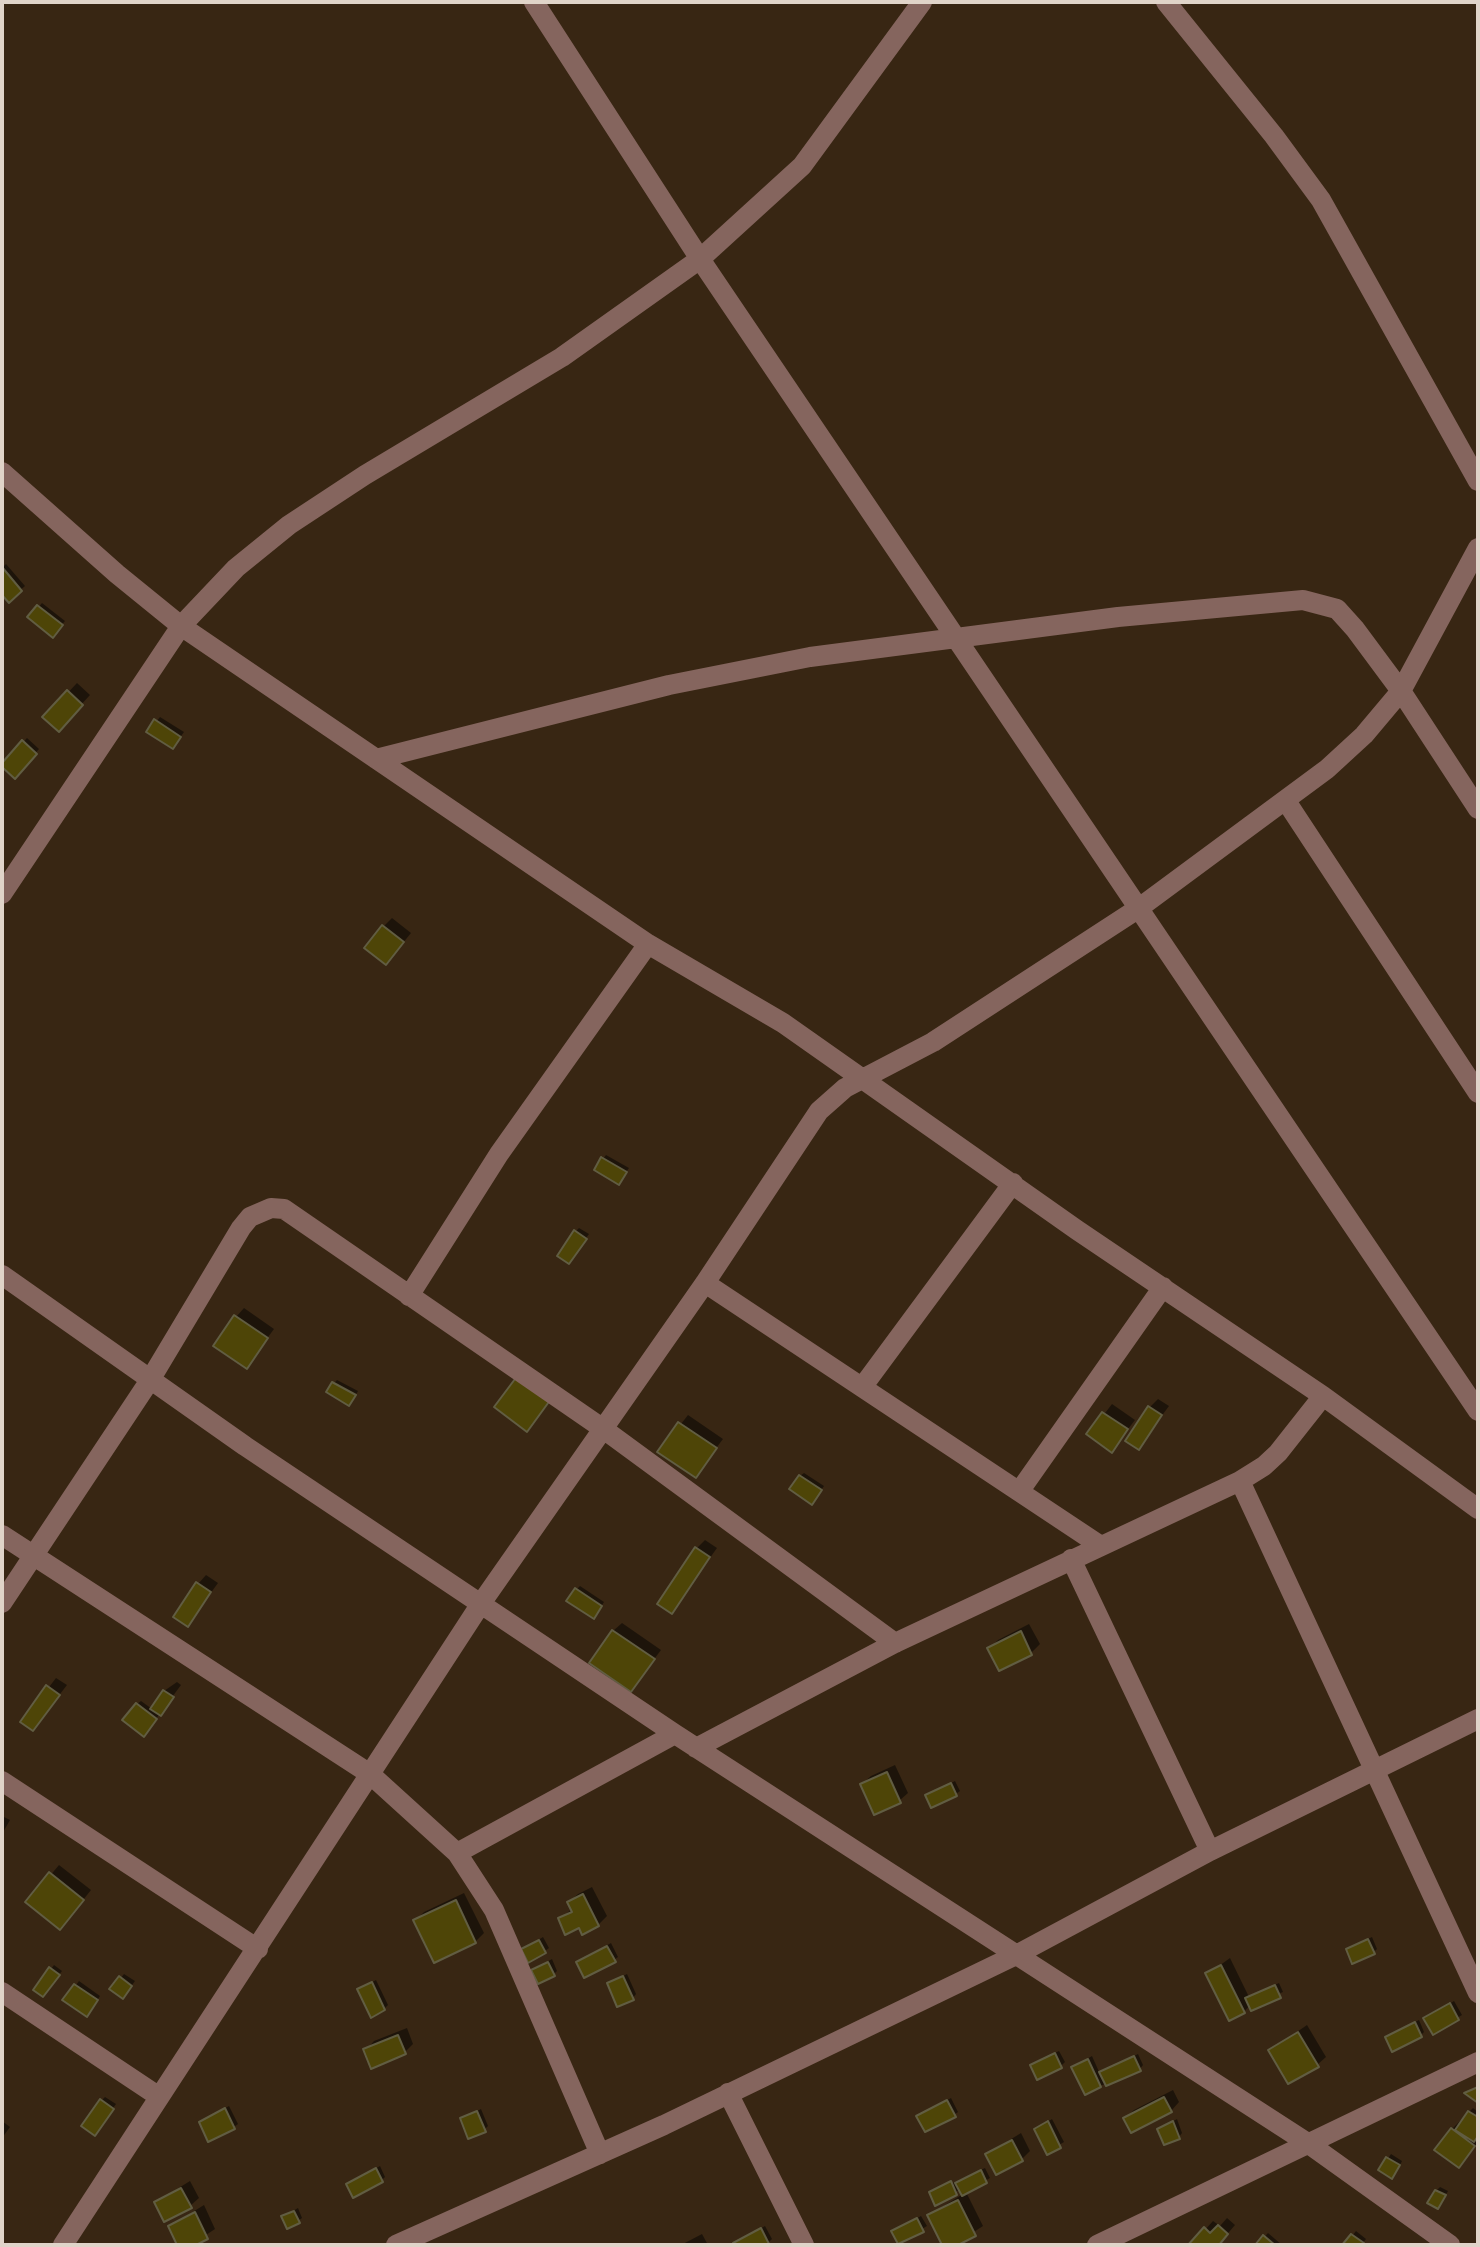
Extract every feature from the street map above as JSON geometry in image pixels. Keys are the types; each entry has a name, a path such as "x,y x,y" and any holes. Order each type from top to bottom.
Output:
{"street":[{"path":"534,2 700,259 1478,1411"},
{"path":"2,894 181,626 236,568 289,525 365,475 562,357 700,259 802,166 922,2"},
{"path":"1166,2 1274,136 1321,200 1478,481"},
{"path":"2,472 181,626 648,944 783,1023 1323,1396 1478,1509"},
{"path":"63,2245 482,1602 705,1283 819,1111 838,1093 933,1042 1139,908 1286,801 1355,743 1401,691 1478,548"},
{"path":"376,759 669,685 810,657 1118,617 1303,600 1337,609 1401,691 1478,809"},
{"path":"1286,801 1478,1093"},
{"path":"409,1296 499,1154 648,944"},
{"path":"863,1386 1013,1183"},
{"path":"2,1603 150,1380 241,1228 260,1211 284,1209 602,1428 895,1643"},
{"path":"2,1275 150,1380 675,1734 1309,2144 1450,2245"},
{"path":"705,1283 1021,1489 1101,1546"},
{"path":"1021,1489 1163,1287"},
{"path":"696,1748 895,1643 1240,1481 1271,1460 1323,1396"},
{"path":"1240,1481 1478,1993"},
{"path":"2,1535 370,1774 457,1853 494,1910 600,2154"},
{"path":"1071,1559 1210,1851"},
{"path":"396,2245 600,2154 1016,1955 1210,1851 1478,1719"},
{"path":"457,1853 675,1734"},
{"path":"2,1781 258,1949"},
{"path":"2,1992 158,2096"},
{"path":"1097,2245 1478,2062"},
{"path":"728,2093 804,2245"}],"building":[{"path":"2,567 22,591 9,603 2,595"},
{"path":"37,605 63,625 53,638 27,617"},
{"path":"67,690 83,705 59,732 42,717"},
{"path":"154,719 181,737 173,749 146,732"},
{"path":"22,740 37,754 15,779 2,767 2,763"},
{"path":"382,925 404,942 386,965 364,948"},
{"path":"601,1157 627,1172 619,1185 594,1170"},
{"path":"574,1230 587,1239 569,1264 557,1256"},
{"path":"234,1315 268,1338 247,1369 213,1346"},
{"path":"518,1375 551,1399 527,1432 494,1407"},
{"path":"332,1382 356,1395 349,1406 326,1392"},
{"path":"1148,1406 1162,1415 1139,1450 1125,1441"},
{"path":"1102,1412 1128,1429 1112,1453 1086,1434"},
{"path":"678,1422 717,1448 696,1478 657,1452"},
{"path":"799,1475 822,1490 812,1505 789,1489"},
{"path":"695,1547 710,1557 672,1614 657,1604"},
{"path":"196,1582 211,1592 188,1627 173,1617"},
{"path":"575,1588 602,1606 594,1619 566,1601"},
{"path":"612,1630 655,1659 631,1692 589,1663"},
{"path":"1021,1631 1032,1655 999,1671 987,1648"},
{"path":"46,1685 60,1695 33,1731 20,1722"},
{"path":"163,1690 174,1697 161,1716 150,1709"},
{"path":"136,1703 157,1719 144,1737 122,1720"},
{"path":"887,1772 901,1803 874,1815 860,1784"},
{"path":"951,1783 957,1796 931,1808 925,1795"},
{"path":"49,1872 84,1900 60,1930 25,1902"},
{"path":"583,1894 599,1926 582,1935 579,1928 565,1935 558,1918 572,1912 567,1902"},
{"path":"456,1900 476,1943 434,1963 413,1920"},
{"path":"1368,1939 1375,1954 1352,1964 1346,1949"},
{"path":"539,1940 546,1953 528,1963 521,1949"},
{"path":"607,1946 616,1962 584,1978 576,1962"},
{"path":"548,1962 555,1976 538,1984 531,1970"},
{"path":"1221,1965 1245,2013 1229,2021 1205,1973"},
{"path":"49,1967 60,1975 43,1997 33,1990"},
{"path":"119,1976 132,1986 123,1999 109,1989"},
{"path":"623,1976 634,2000 617,2007 607,1983"},
{"path":"372,1982 385,2010 371,2018 357,1989"},
{"path":"74,1984 98,2000 87,2017 62,2000"},
{"path":"1275,1985 1281,1998 1251,2011 1245,1998"},
{"path":"1450,2003 1459,2020 1433,2035 1423,2018"},
{"path":"1415,2022 1422,2037 1392,2052 1385,2037"},
{"path":"1298,2032 1319,2067 1288,2084 1268,2050"},
{"path":"398,2035 406,2054 371,2069 363,2049"},
{"path":"1055,2053 1062,2068 1037,2080 1030,2065"},
{"path":"1134,2056 1141,2071 1106,2086 1099,2072"},
{"path":"1088,2059 1101,2087 1085,2095 1071,2067"},
{"path":"1478,2087 1478,2103 1464,2093"},
{"path":"1164,2097 1172,2112 1131,2133 1123,2118"},
{"path":"100,2099 114,2109 95,2136 81,2126"},
{"path":"947,2100 956,2117 925,2132 916,2116"},
{"path":"225,2108 235,2129 208,2142 199,2122"},
{"path":"477,2111 486,2132 468,2139 460,2118"},
{"path":"1468,2111 1478,2117 1478,2136 1474,2142 1455,2130"},
{"path":"1048,2121 1061,2148 1047,2155 1034,2129"},
{"path":"1173,2121 1180,2139 1164,2145 1157,2129"},
{"path":"1451,2128 1475,2146 1459,2168 1434,2150"},
{"path":"1012,2140 1023,2161 996,2175 985,2154"},
{"path":"1386,2157 1400,2165 1392,2179 1378,2170"},
{"path":"376,2168 383,2182 353,2198 346,2184"},
{"path":"981,2170 987,2183 962,2196 955,2183"},
{"path":"951,2181 957,2195 935,2206 929,2192"},
{"path":"181,2188 192,2208 164,2222 154,2202"},
{"path":"1435,2190 1446,2195 1438,2209 1427,2203"},
{"path":"958,2200 976,2236 958,2245 942,2245 927,2215"},
{"path":"294,2211 300,2223 287,2229 281,2216"},
{"path":"195,2212 208,2239 196,2245 177,2245 168,2226"},
{"path":"917,2218 924,2232 898,2244 891,2231"},
{"path":"1218,2225 1228,2234 1219,2245 1188,2245 1204,2227 1210,2233"},
{"path":"761,2228 769,2244 733,2243"},
{"path":"1351,2234 1364,2243 1342,2245"},
{"path":"1263,2235 1275,2245 1255,2245"}]}
